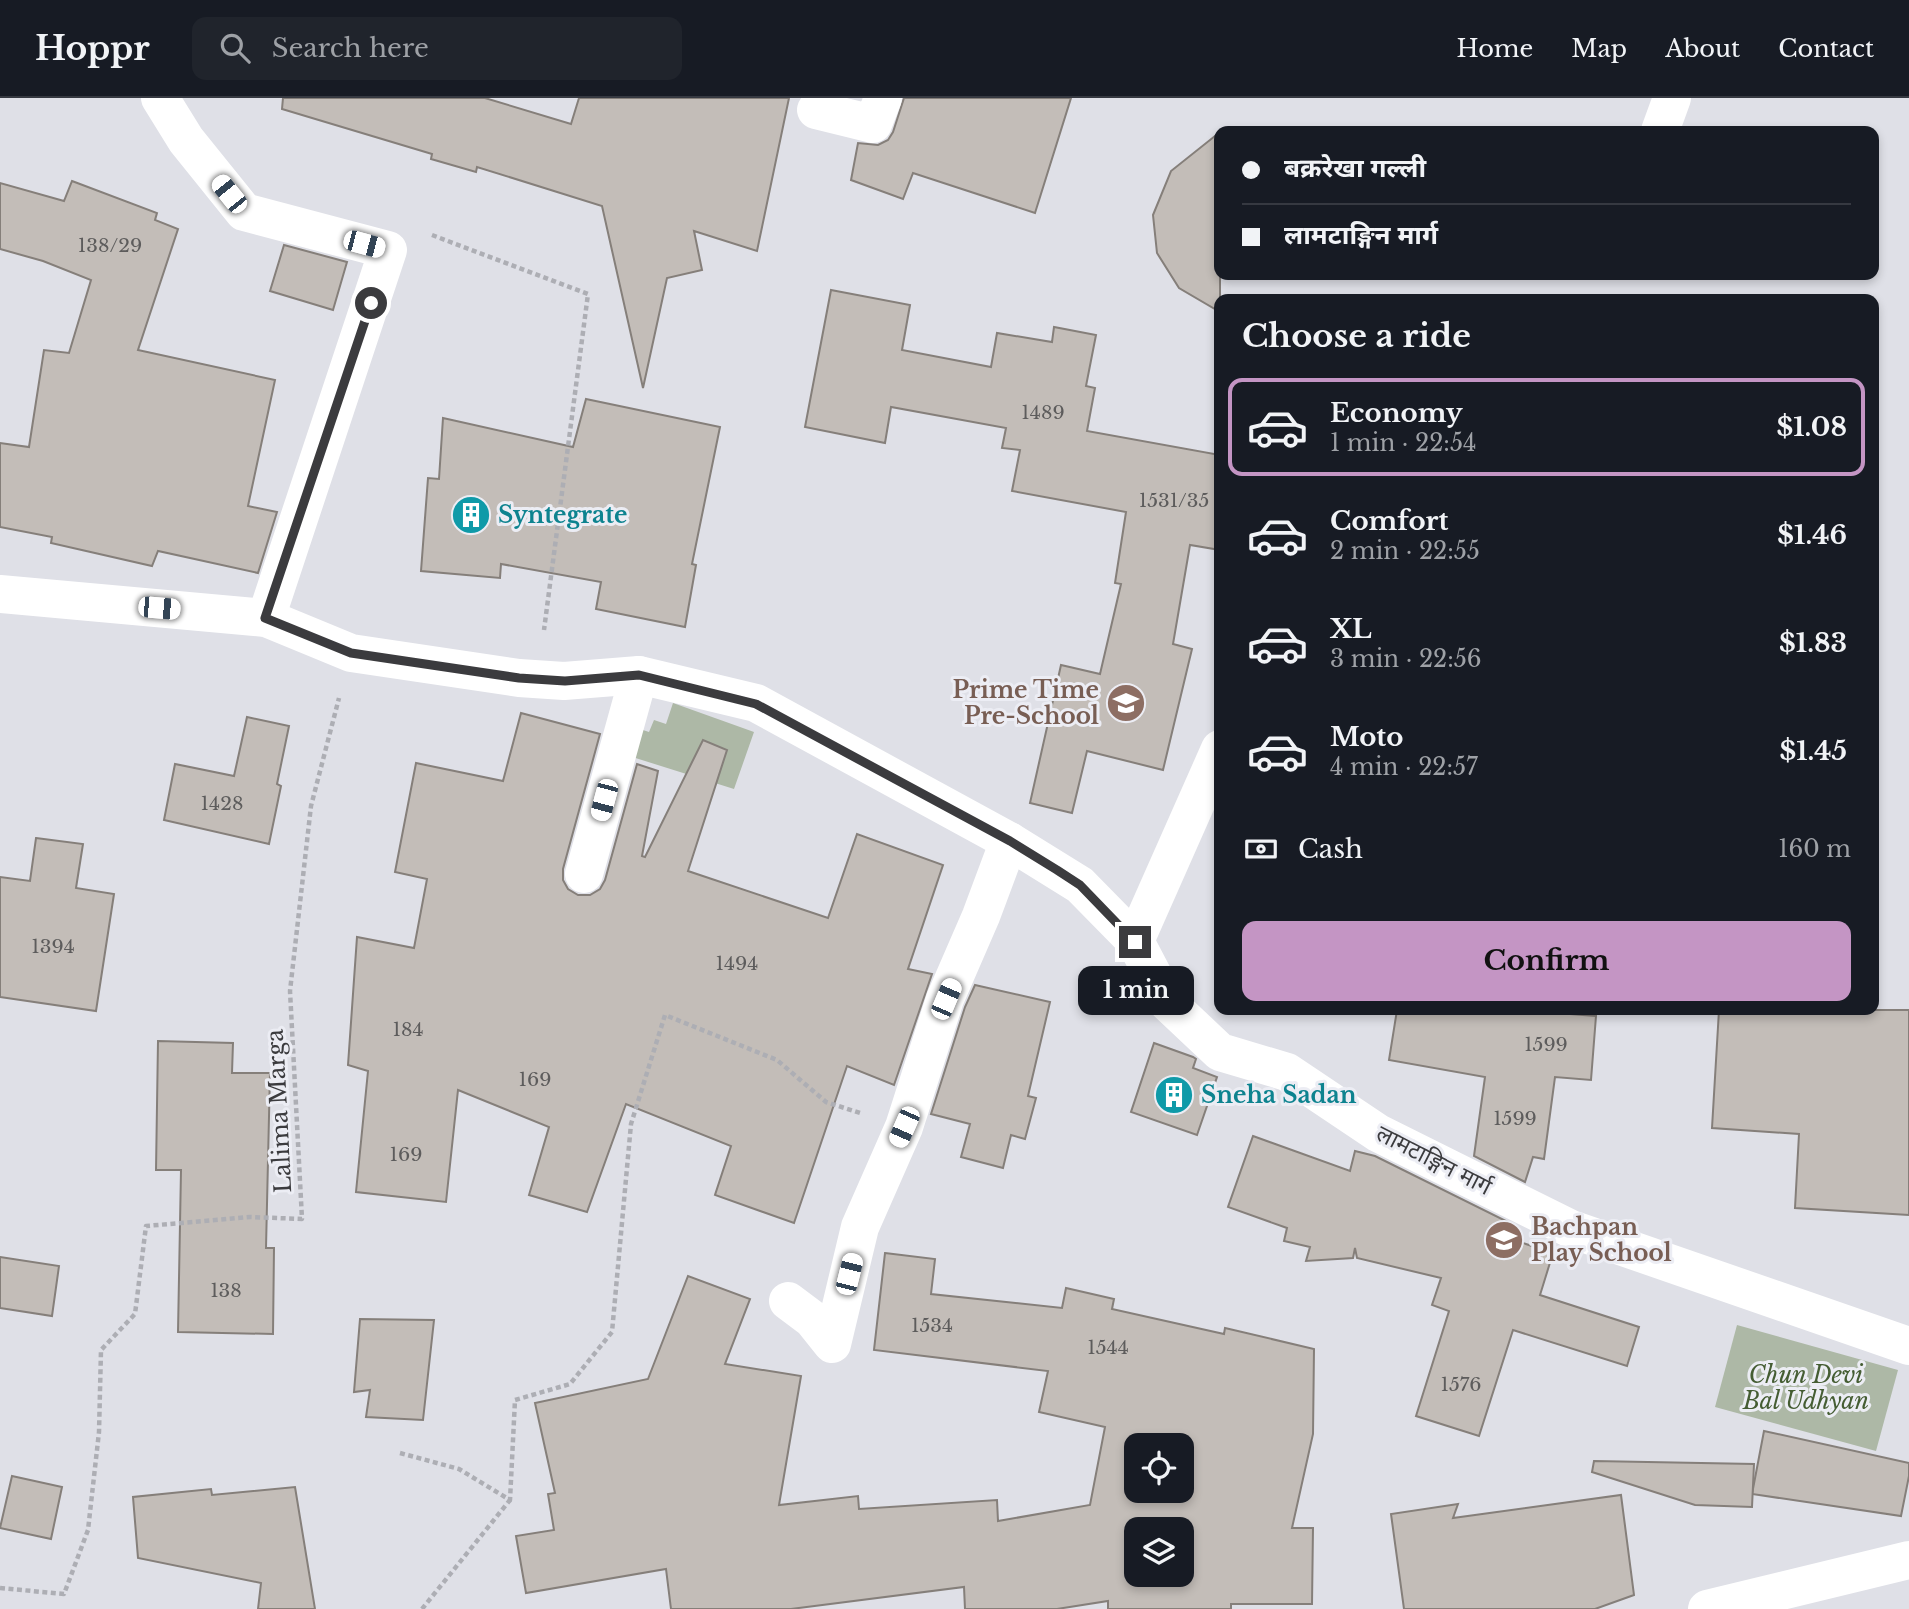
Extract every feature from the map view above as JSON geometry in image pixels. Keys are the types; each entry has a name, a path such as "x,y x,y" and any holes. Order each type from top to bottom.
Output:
{"street":[{"path":"160,98 186,140 244,212 388,250 265,618"},
{"path":"816,110 873,124 883,98"},
{"path":"1662,126 1672,98"},
{"name":"लामटाङ्गिन मार्ग","path":"0,594 265,618 351,653 461,671 565,681 639,675 756,704 1010,841 1080,885 1135,942 1167,1002 1220,1052 1287,1072 1378,1132 1571,1229 1909,1346"},
{"path":"584,874 639,675"},
{"path":"1135,942 1214,763"},
{"path":"788,1301 812,1319 832,1344 860,1227 904,1127 946,999 1010,841"},
{"path":"1707,1609 1909,1560"}],"path":[{"path":"421,230 588,294 542,644 565,681"},
{"name":"Lalima Marga","path":"0,1588 64,1594 88,1530 99,1432 101,1350 135,1314 146,1226 250,1217 302,1219 290,991 311,806 351,653"},
{"path":"422,1609 510,1500 515,1400 570,1384 612,1332 631,1124 665,1015 777,1060 826,1102 904,1127"},
{"path":"400,1453 459,1469 510,1500"}],"green space":[{"path":"673,703 754,732 734,789 626,755 634,727 649,732 654,720 666,724"},
{"name":"Chun Devi Bal Udhyan","path":"1737,1325 1898,1370 1876,1451 1715,1407"}],"building":[{"path":"283,98 485,98 571,124 579,98 789,98 757,251 694,231 702,270 667,278 643,388 602,206 477,167 476,172 431,159 432,154 282,109"},
{"path":"904,98 1071,98 1035,213 913,173 903,199 851,180 858,143 878,145 888,140"},
{"path":"1214,137 1214,280 1220,280 1220,294 1214,294 1214,308 1179,288 1157,253 1153,215 1171,171"},
{"path":"72,181 157,213 155,220 178,229 138,350 275,380 248,506 277,512 258,573 158,551 152,566 51,543 52,537 0,527 0,443 29,447 44,350 69,353 91,280 43,261 0,249 0,183 64,201"},
{"path":"284,245 347,262 333,310 270,291"},
{"path":"831,290 910,305 902,350 991,367 997,333 1052,342 1054,327 1096,335 1086,386 1095,388 1087,431 1214,454 1214,549 1190,545 1173,644 1192,649 1163,770 1087,751 1072,813 1030,803 1061,665 1100,674 1121,584 1115,583 1126,512 1012,491 1020,450 1002,448 1006,428 891,407 885,443 805,427"},
{"path":"586,399 720,427 692,564 696,565 685,627 596,609 601,582 501,564 500,578 421,571 428,478 439,479 443,418 573,447"},
{"path":"521,713 600,734 563,869 563,880 568,889 578,895 590,895 600,889 605,880 637,764 658,771 642,856 645,857 703,740 727,750 688,871 828,918 857,834 943,865 908,969 932,974 894,1085 847,1066 794,1223 715,1195 731,1146 626,1104 587,1212 529,1195 549,1127 458,1090 446,1202 356,1192 368,1071 348,1065 357,937 414,948 427,879 395,872 416,763 503,781"},
{"path":"247,717 289,726 277,784 281,786 269,844 164,820 175,764 234,776"},
{"path":"36,838 83,844 76,888 114,894 96,1011 0,997 0,877 30,881"},
{"path":"975,985 1050,1002 1028,1096 1036,1098 1025,1139 1011,1135 1003,1168 961,1157 970,1124 931,1114 965,1007"},
{"path":"1879,1010 1909,1010 1909,1215 1795,1208 1799,1134 1712,1128 1719,1015 1879,1015"},
{"path":"1396,1015 1596,1016 1591,1080 1555,1077 1544,1159 1533,1157 1525,1182 1474,1156 1485,1077 1389,1060"},
{"path":"158,1041 233,1043 232,1073 270,1073 266,1248 274,1248 273,1334 178,1332 181,1170 156,1170"},
{"name":"Sneha Sadan","path":"1154,1043 1193,1057 1196,1059 1193,1068 1217,1077 1197,1135 1131,1112"},
{"path":"1253,1136 1350,1171 1355,1151 1375,1156 1512,1224 1508,1238 1553,1253 1540,1295 1639,1327 1627,1366 1513,1330 1479,1436 1416,1416 1449,1311 1432,1305 1441,1278 1357,1258 1355,1248 1353,1258 1306,1261 1310,1247 1284,1241 1287,1228 1228,1207"},
{"path":"885,1253 935,1259 931,1294 1062,1308 1066,1288 1114,1299 1112,1309 1224,1334 1225,1328 1314,1349 1313,1434 1292,1528 1313,1528 1312,1604 1231,1604 1231,1609 1108,1609 1108,1601 1057,1609 965,1609 964,1587 791,1609 671,1609 666,1569 526,1593 516,1536 554,1530 548,1494 555,1493 535,1403 648,1379 688,1276 750,1299 725,1364 801,1376 779,1505 858,1496 859,1509 997,1500 998,1521 1090,1505 1105,1427 1039,1412 1048,1371 874,1350"},
{"path":"0,1257 59,1266 52,1316 0,1308"},
{"path":"360,1319 434,1320 423,1420 366,1417 370,1390 354,1392"},
{"path":"1764,1431 1909,1463 1901,1516 1752,1494"},
{"path":"1594,1461 1754,1464 1752,1507 1695,1505 1592,1472"},
{"path":"12,1476 62,1487 51,1539 0,1528"},
{"path":"295,1487 315,1609 258,1609 261,1583 138,1558 133,1497 211,1489 212,1495"},
{"path":"1621,1495 1634,1595 1595,1609 1404,1609 1391,1514 1458,1504 1453,1518"}],"place":[{"name":"Syntegrate","path":"471,515"},
{"name":"Prime Time Pre-School","path":"1126,703"},
{"name":"Sneha Sadan","path":"1174,1095"},
{"name":"Bachpan Play School","path":"1504,1240"}],"route":[{"path":"371,303 265,618 351,653 519,678 565,681 639,675 756,704 891,775 1057,870 1080,885 1135,942"}]}
